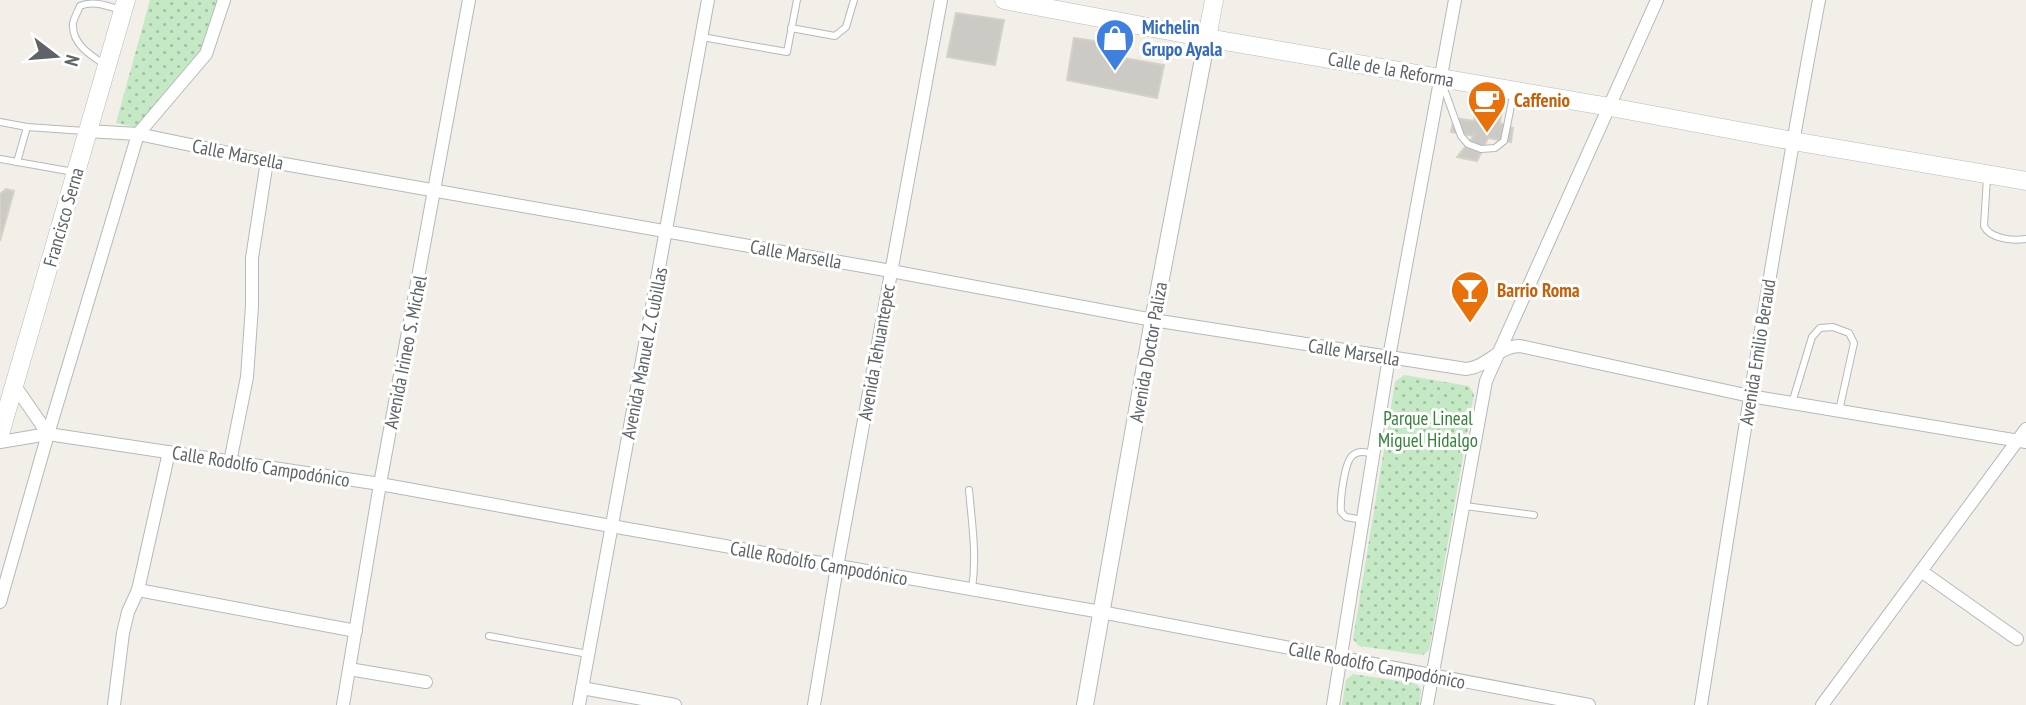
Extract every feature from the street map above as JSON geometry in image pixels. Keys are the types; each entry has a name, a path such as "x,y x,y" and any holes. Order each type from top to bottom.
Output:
{"main road":[{"name":"Calle de la Reforma","path":"1004,0 1068,6 1207,38 2026,181"},
{"name":"Avenida Doctor Paliza","path":"1207,38 1214,0"},
{"name":"Francisco Serna","path":"0,434 124,5"}],"street":[{"path":"0,602 138,134 206,54 224,0"},
{"name":"Avenida Irineo S. Michel","path":"343,705 380,484 469,0"},
{"name":"Avenida Manuel Z. Cubillas","path":"579,705 709,0"},
{"name":"Avenida Tehuantepec","path":"814,705 837,566 942,0"},
{"path":"1333,705 1390,357 1455,0"},
{"path":"1427,705 1486,381 1657,0"},
{"name":"Avenida Emilio Beraud","path":"1701,705 1750,396 1819,0"},
{"name":"Avenida Doctor Paliza","path":"1085,705 1153,320 1207,38"},
{"name":"Calle Marsella","path":"87,131 138,134 267,161 1153,320 1466,369 1477,368 1500,352"},
{"path":"230,462 247,377 252,258 267,161"},
{"path":"1500,352 1512,346 1520,346 1750,396 2022,442"},
{"path":"15,386 48,434"},
{"path":"1822,705 2022,442 2026,429"},
{"name":"Calle Rodolfo Campodónico","path":"0,442 48,434 380,484 1101,612 1589,705"},
{"path":"114,705 123,633 128,612 138,590 169,452"},
{"path":"1922,571 2017,639"},
{"path":"138,590 356,631"},
{"path":"349,669 426,682"},
{"path":"582,688 675,705"}],"lane":[{"path":"702,37 787,52 797,0"},
{"path":"792,28 835,36 846,27 854,0"},
{"path":"107,66 87,53 75,37 73,23 80,6 86,3 124,5"},
{"path":"1441,78 1461,136 1468,144 1481,149 1495,148 1504,141 1514,90"},
{"path":"0,122 27,127 87,131"},
{"path":"17,162 27,127"},
{"path":"0,159 75,173"},
{"path":"1987,175 1986,231 1993,235 2026,239"},
{"path":"1792,403 1812,337 1820,328 1833,327 1849,333 1854,342 1839,411"},
{"path":"1363,520 1346,517 1341,512 1340,504 1348,464 1353,455 1361,451 1374,454"},
{"path":"969,490 975,544 972,590"},
{"path":"1465,506 1534,515"},
{"path":"489,636 588,654"}],"green space":[{"path":"150,0 222,0 203,55 136,127 116,123"},
{"name":"Parque Lineal Miguel Hidalgo","path":"1404,375 1469,386 1474,394 1429,650 1423,655 1359,646 1353,639 1395,382"},
{"path":"1353,674 1417,684 1421,690 1419,705 1342,705 1346,680"}],"building":[{"path":"956,13 1004,20 995,65 947,57"},
{"name":"Michelin Grupo Ayala","path":"1074,38 1102,42 1101,54 1164,65 1157,98 1067,80"},
{"name":"Caffenio","path":"1477,106 1502,110 1500,123 1513,128 1511,142 1488,138 1477,161 1457,157 1474,136 1451,132 1454,118 1474,121"},
{"path":"6,189 14,191 0,241 0,194"}],"place":[{"name":"Michelin Grupo Ayala","path":"1115,72"},
{"name":"Caffenio","path":"1487,134"},
{"name":"Barrio Roma","path":"1470,324"}]}
